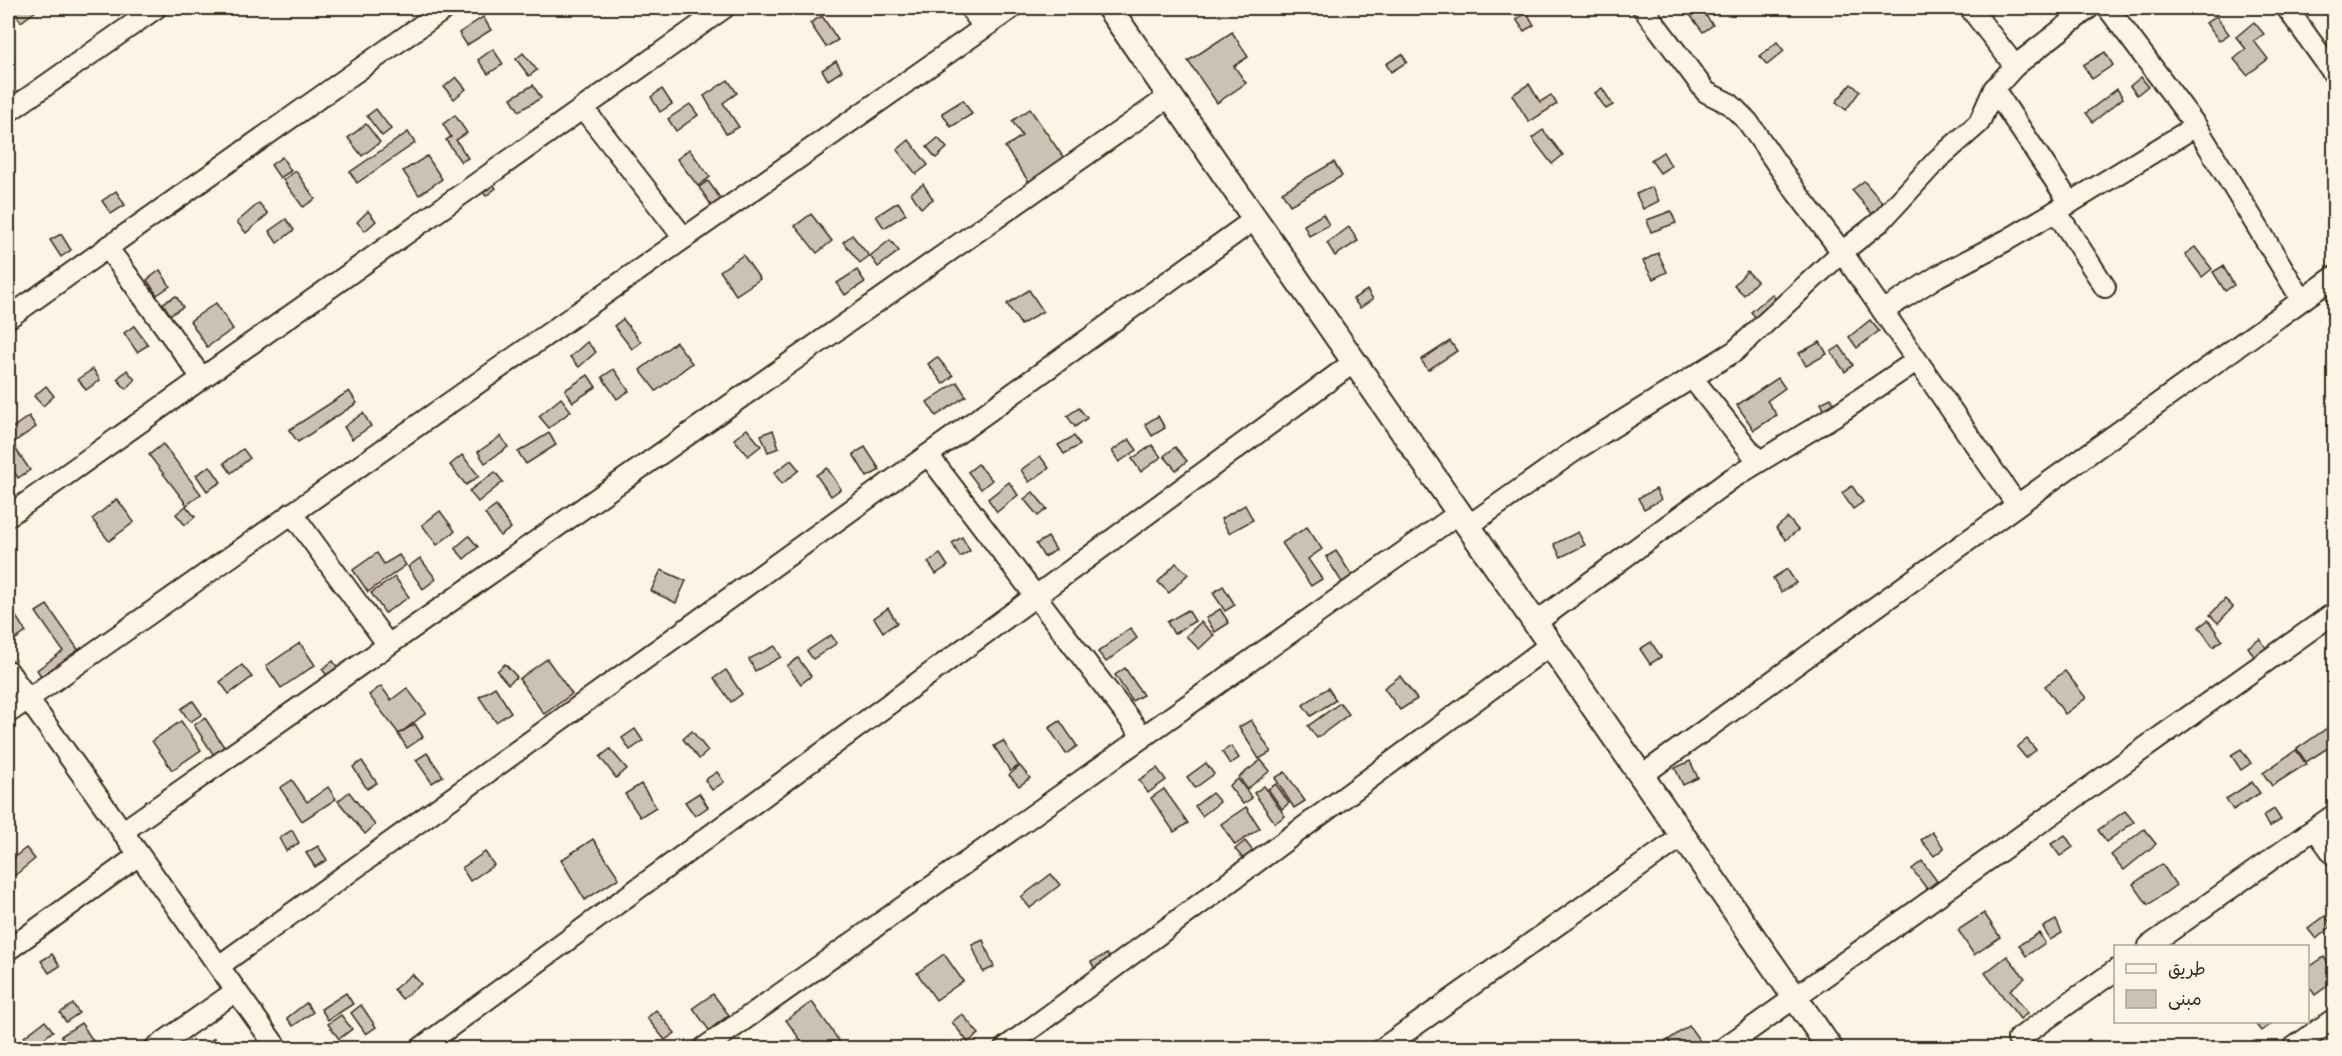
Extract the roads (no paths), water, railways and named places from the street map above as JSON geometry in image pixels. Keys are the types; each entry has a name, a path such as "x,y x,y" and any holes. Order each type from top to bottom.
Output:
{"street":[{"path":"8,109 156,8"},
{"path":"8,318 446,8"},
{"path":"8,516 724,8"},
{"path":"970,8 984,27"},
{"path":"8,714 1012,8"},
{"path":"1109,8 1830,1048"},
{"path":"1970,8 2015,66"},
{"path":"704,1048 1143,737 1463,519 1735,351 1842,252 1881,221 1937,160 1979,123 1994,89 2015,66 2089,8"},
{"path":"2108,8 2196,126 2302,300"},
{"path":"2288,8 2334,74"},
{"path":"1650,10 1706,92 1730,104 1748,122 1797,193 1842,252 2017,505"},
{"path":"1994,89 2063,207 2105,288"},
{"path":"122,832 1170,96"},
{"path":"583,108 684,238"},
{"path":"1883,311 1938,276 2007,240 2196,126"},
{"path":"219,966 1255,219"},
{"path":"107,247 202,378"},
{"path":"1641,776 2334,277"},
{"path":"1535,623 1758,461 1839,413 1916,361"},
{"path":"421,1048 1354,362"},
{"path":"1693,379 1758,461"},
{"path":"928,455 1143,737"},
{"path":"292,513 388,645"},
{"path":"1724,1048 2334,613"},
{"path":"1005,1048 1550,645"},
{"path":"8,670 277,1048"},
{"path":"2149,945 2334,815"},
{"path":"2315,829 2334,855"},
{"path":"1383,1048 1683,836"},
{"path":"8,950 139,855"},
{"path":"2018,1039 2114,971"},
{"path":"155,1048 236,991"},
{"path":"2294,1048 2334,1019"}]}
